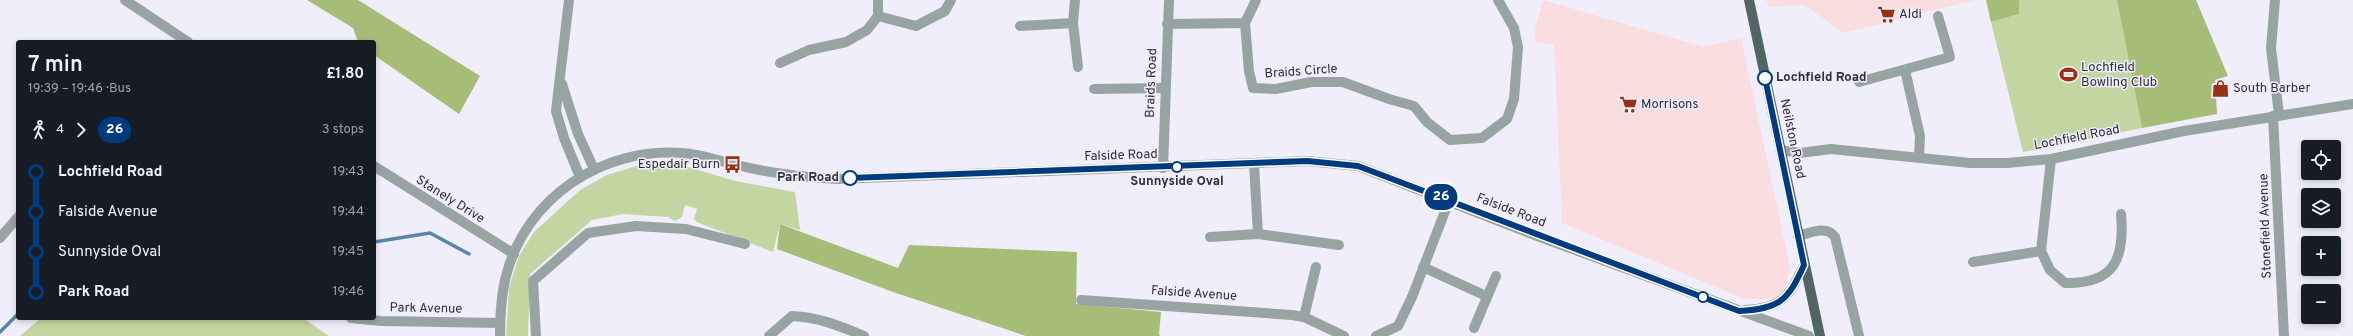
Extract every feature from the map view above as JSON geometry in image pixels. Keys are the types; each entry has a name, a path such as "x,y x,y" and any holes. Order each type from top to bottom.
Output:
{"main road":[{"name":"Neilston Road","path":"1749,0 1820,336"}],"street":[{"path":"126,0 185,40"},
{"path":"500,336 500,323 506,275 514,254 529,224 547,203 580,176 564,138 556,111 568,0"},
{"path":"780,62 809,50 846,42 867,30 878,16 878,0"},
{"path":"878,16 916,26 945,11 951,0"},
{"path":"1074,0 1073,23 1078,67"},
{"name":"Braids Road","path":"1163,168 1164,88 1169,0"},
{"path":"1167,24 1245,22 1256,0"},
{"name":"Braids Circle","path":"1245,22 1249,71 1253,88 1276,89 1311,82 1343,82 1389,99 1414,106 1427,122 1450,140 1482,138 1507,119 1514,99 1518,47 1514,28 1498,0"},
{"name":"Stonefield Avenue","path":"2274,0 2271,48 2276,115 2284,336"},
{"path":"1859,82 1950,57 1938,16"},
{"path":"1020,26 1073,23"},
{"path":"1905,70 1920,136 1919,157"},
{"path":"560,78 571,114 594,169"},
{"path":"1094,89 1164,88"},
{"name":"Lochfield Road","path":"1781,150 1800,153 1831,149 1970,163 2007,163 2051,159 2142,139 2276,115 2353,104"},
{"name":"Falside Road","path":"580,176 624,157 650,153 682,152 790,176 837,179 1163,168 1307,161 1358,166 1739,311 1809,336"},
{"path":"2051,159 2041,251 2050,270 2065,283 2085,283 2102,276 2115,265 2121,248 2121,214"},
{"path":"1254,164 1258,234"},
{"name":"Stanely Drive","path":"376,167 514,254"},
{"path":"1380,335 1398,326 1449,201"},
{"path":"0,238 16,219"},
{"path":"536,336 533,281 588,234 636,226 686,229 745,244"},
{"path":"1798,236 1825,230 1831,231 1835,237 1859,336"},
{"path":"1210,237 1258,234 1339,245"},
{"path":"1974,262 2041,251"},
{"name":"Falside Road","path":"1739,311 1761,310 1779,303 1793,288 1804,265"},
{"path":"1304,317 1316,267"},
{"path":"1423,267 1486,296"},
{"path":"1474,328 1486,296 1496,276"},
{"name":"Falside Avenue","path":"1081,300 1190,306 1304,317 1344,336"},
{"path":"769,336 792,316 808,316 841,326 864,336"},
{"name":"Park Avenue","path":"371,320 500,323"}],"shaded area":[{"path":"1543,0 1704,47 1741,38 1790,267 1786,288 1774,299 1745,299 1562,223 1554,45 1535,41 1535,29"},
{"path":"1766,0 1975,0 1844,33 1804,5 1769,7"}],"green space":[{"path":"307,0 358,0 480,76 459,114 376,56 376,40 357,40 353,28"},
{"path":"1986,0 2019,0 2019,14 1991,22"},
{"name":"Lochfield Bowling Club","path":"2019,0 2117,0 2142,128 2023,152 1991,22 2019,14"},
{"path":"2117,0 2196,0 2228,76 2215,80 2217,114 2142,128"},
{"path":"678,164 735,181 795,192 800,230 780,224 773,252 697,222 694,219 697,209 685,205 682,217 675,221 668,217 623,214 592,220 530,274 528,336 506,336 509,288 519,256 534,232 580,190 607,175 640,165"},
{"path":"780,224 898,268 909,245 1077,252 1076,304 1161,312 1159,335 1161,336 1026,336 893,292 777,249"},
{"path":"39,320 306,320 329,336 20,336"}],"waterway":[{"path":"376,242 430,233 469,254"},
{"path":"0,332 16,316"}],"bus line":[{"name":"26","path":"850,178 1163,168 1307,161 1358,166 1739,311 1761,310 1772,307 1785,299 1793,288 1804,265 1765,78"}],"place":[{"name":"Aldi","path":"1886,15"},
{"name":"Lochfield Bowling Club","path":"2068,75"},
{"name":"Lochfield Road","path":"1765,78"},
{"name":"South Barber","path":"2220,89"},
{"name":"Morrisons","path":"1628,105"},
{"name":"Espedair Burn","path":"733,165"},
{"name":"Sunnyside Oval","path":"1177,167"},
{"name":"Park Road","path":"850,178"}]}
